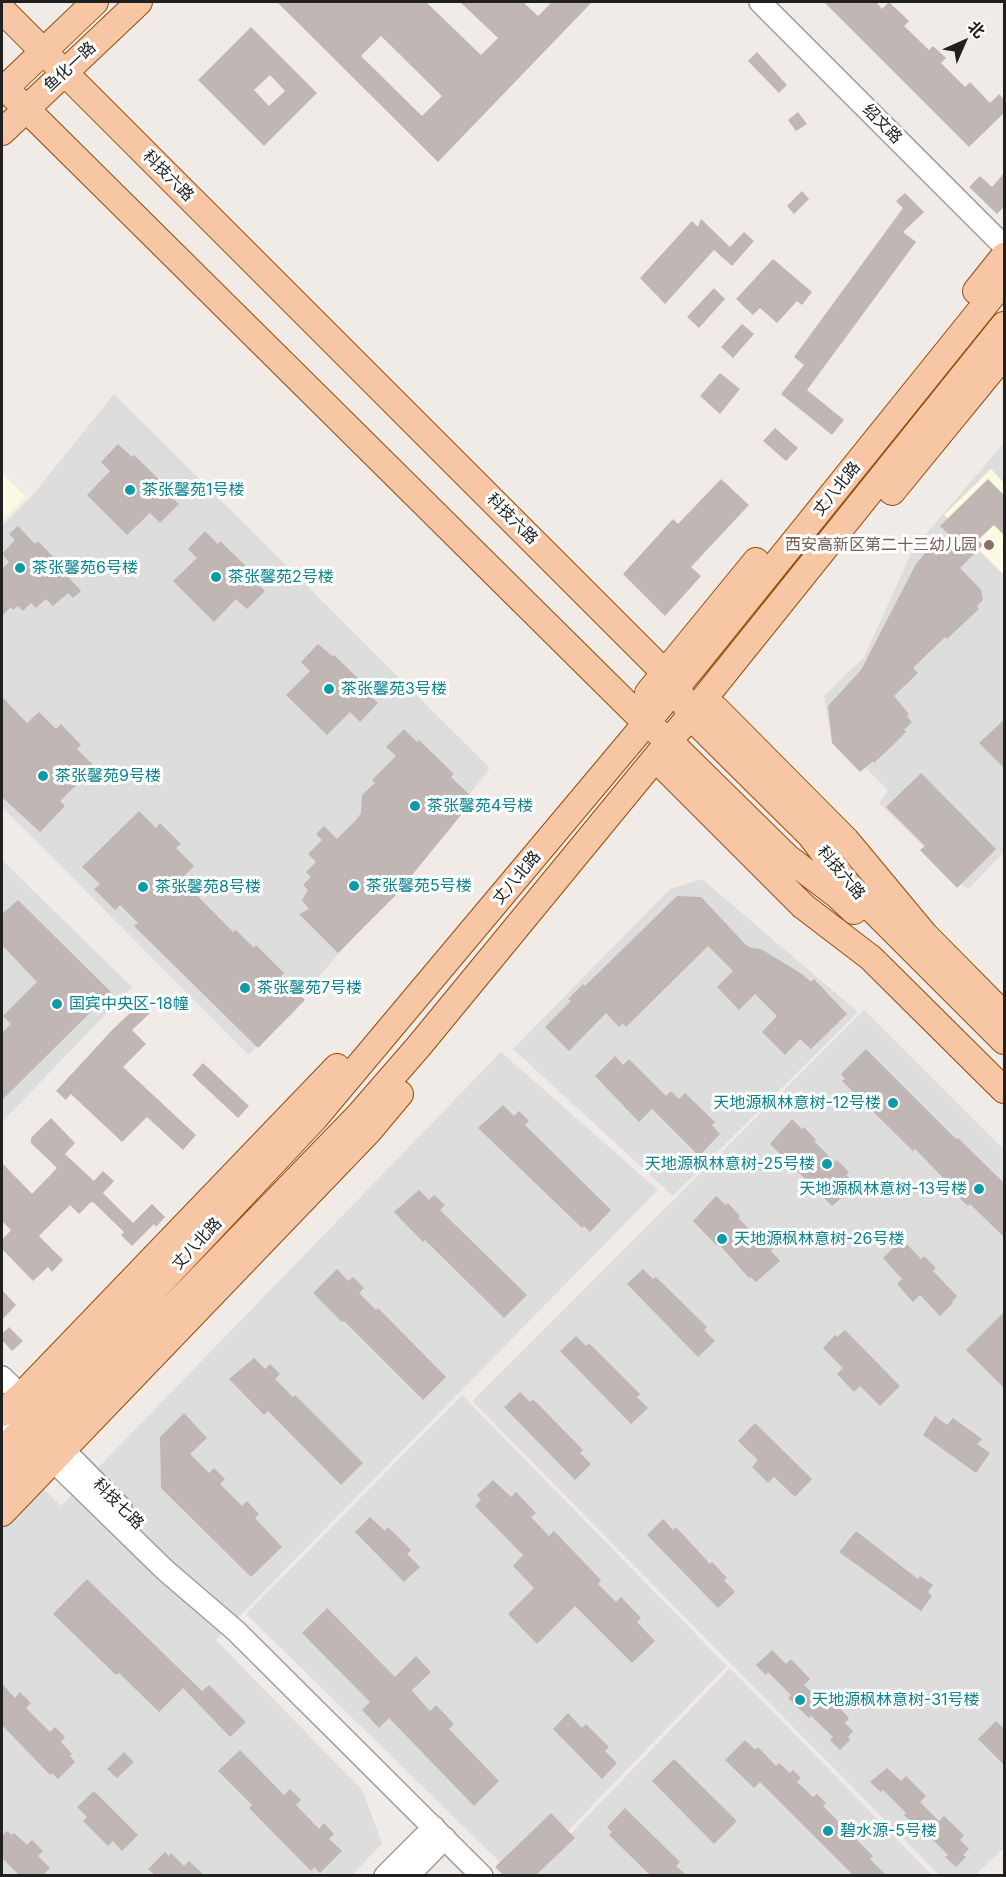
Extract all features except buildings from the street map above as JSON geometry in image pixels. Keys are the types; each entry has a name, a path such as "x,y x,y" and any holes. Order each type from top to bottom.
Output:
{"main road":[{"name":"鱼化一路","path":"3,88 95,2"},
{"name":"鱼化一路","path":"2,132 140,2"},
{"name":"科技六路","path":"2,10 671,679 702,718 810,835 848,885 1005,1041"},
{"name":"科技六路","path":"3,88 26,108 640,717 672,754 787,857 838,896 1005,1062"},
{"path":"2,1514 32,1429 344,1060 640,717 1005,256"},
{"name":"丈八北路","path":"671,679 1005,281"},
{"name":"丈八北路","path":"2,1451 32,1429 359,1115 702,718 1005,325"},
{"path":"1005,355 702,718 846,840 925,935 1005,1015"},
{"path":"672,754 803,906 872,958 1005,1090"},
{"name":"丈八北路","path":"2,1484 32,1429"}],"street":[{"name":"绍文路","path":"760,2 1005,246"},
{"name":"科技七路","path":"2,1377 32,1429 165,1570 236,1631 482,1875"},
{"path":"386,1875 440,1833"},
{"path":"408,1875 440,1833"}],"shaded area":[{"path":"114,394 490,768 394,892 249,1055 2,807 2,526 31,497"},
{"path":"1004,443 1004,852 968,890 879,803 888,790 830,732 824,696 864,657 913,549"},
{"name":"西安高新区第二十三幼儿园","path":"991,469 1004,483 1004,575 944,515"},
{"path":"2,473 26,497 2,521"},
{"path":"2,860 132,987 2,1122"},
{"path":"702,879 858,1012 673,1196 513,1049 670,889"},
{"path":"864,1010 1004,1150 1004,1848 975,1875 939,1875 472,1401"},
{"path":"501,1052 658,1190 216,1640 363,1791 382,1844 352,1875 2,1875 2,1449 61,1506"},
{"path":"462,1395 727,1666 525,1875 513,1875 246,1614"},
{"path":"730,1668 932,1875 530,1876"}],"place":[{"name":"茶张馨苑1号楼","path":"130,490"},
{"name":"西安高新区第二十三幼儿园","path":"989,545"},
{"name":"茶张馨苑6号楼","path":"20,568"},
{"name":"茶张馨苑2号楼","path":"216,577"},
{"name":"茶张馨苑3号楼","path":"329,689"},
{"name":"茶张馨苑9号楼","path":"43,776"},
{"name":"茶张馨苑4号楼","path":"415,806"},
{"name":"茶张馨苑5号楼","path":"354,886"},
{"name":"茶张馨苑8号楼","path":"143,887"},
{"name":"茶张馨苑7号楼","path":"245,988"},
{"name":"国宾中央区-18幢","path":"57,1004"},
{"name":"天地源枫林意树-12号楼","path":"893,1103"},
{"name":"天地源枫林意树-25号楼","path":"827,1164"},
{"name":"天地源枫林意树-13号楼","path":"979,1189"},
{"name":"天地源枫林意树-26号楼","path":"722,1239"},
{"name":"天地源枫林意树-31号楼","path":"800,1700"},
{"name":"碧水源-5号楼","path":"828,1831"}]}
